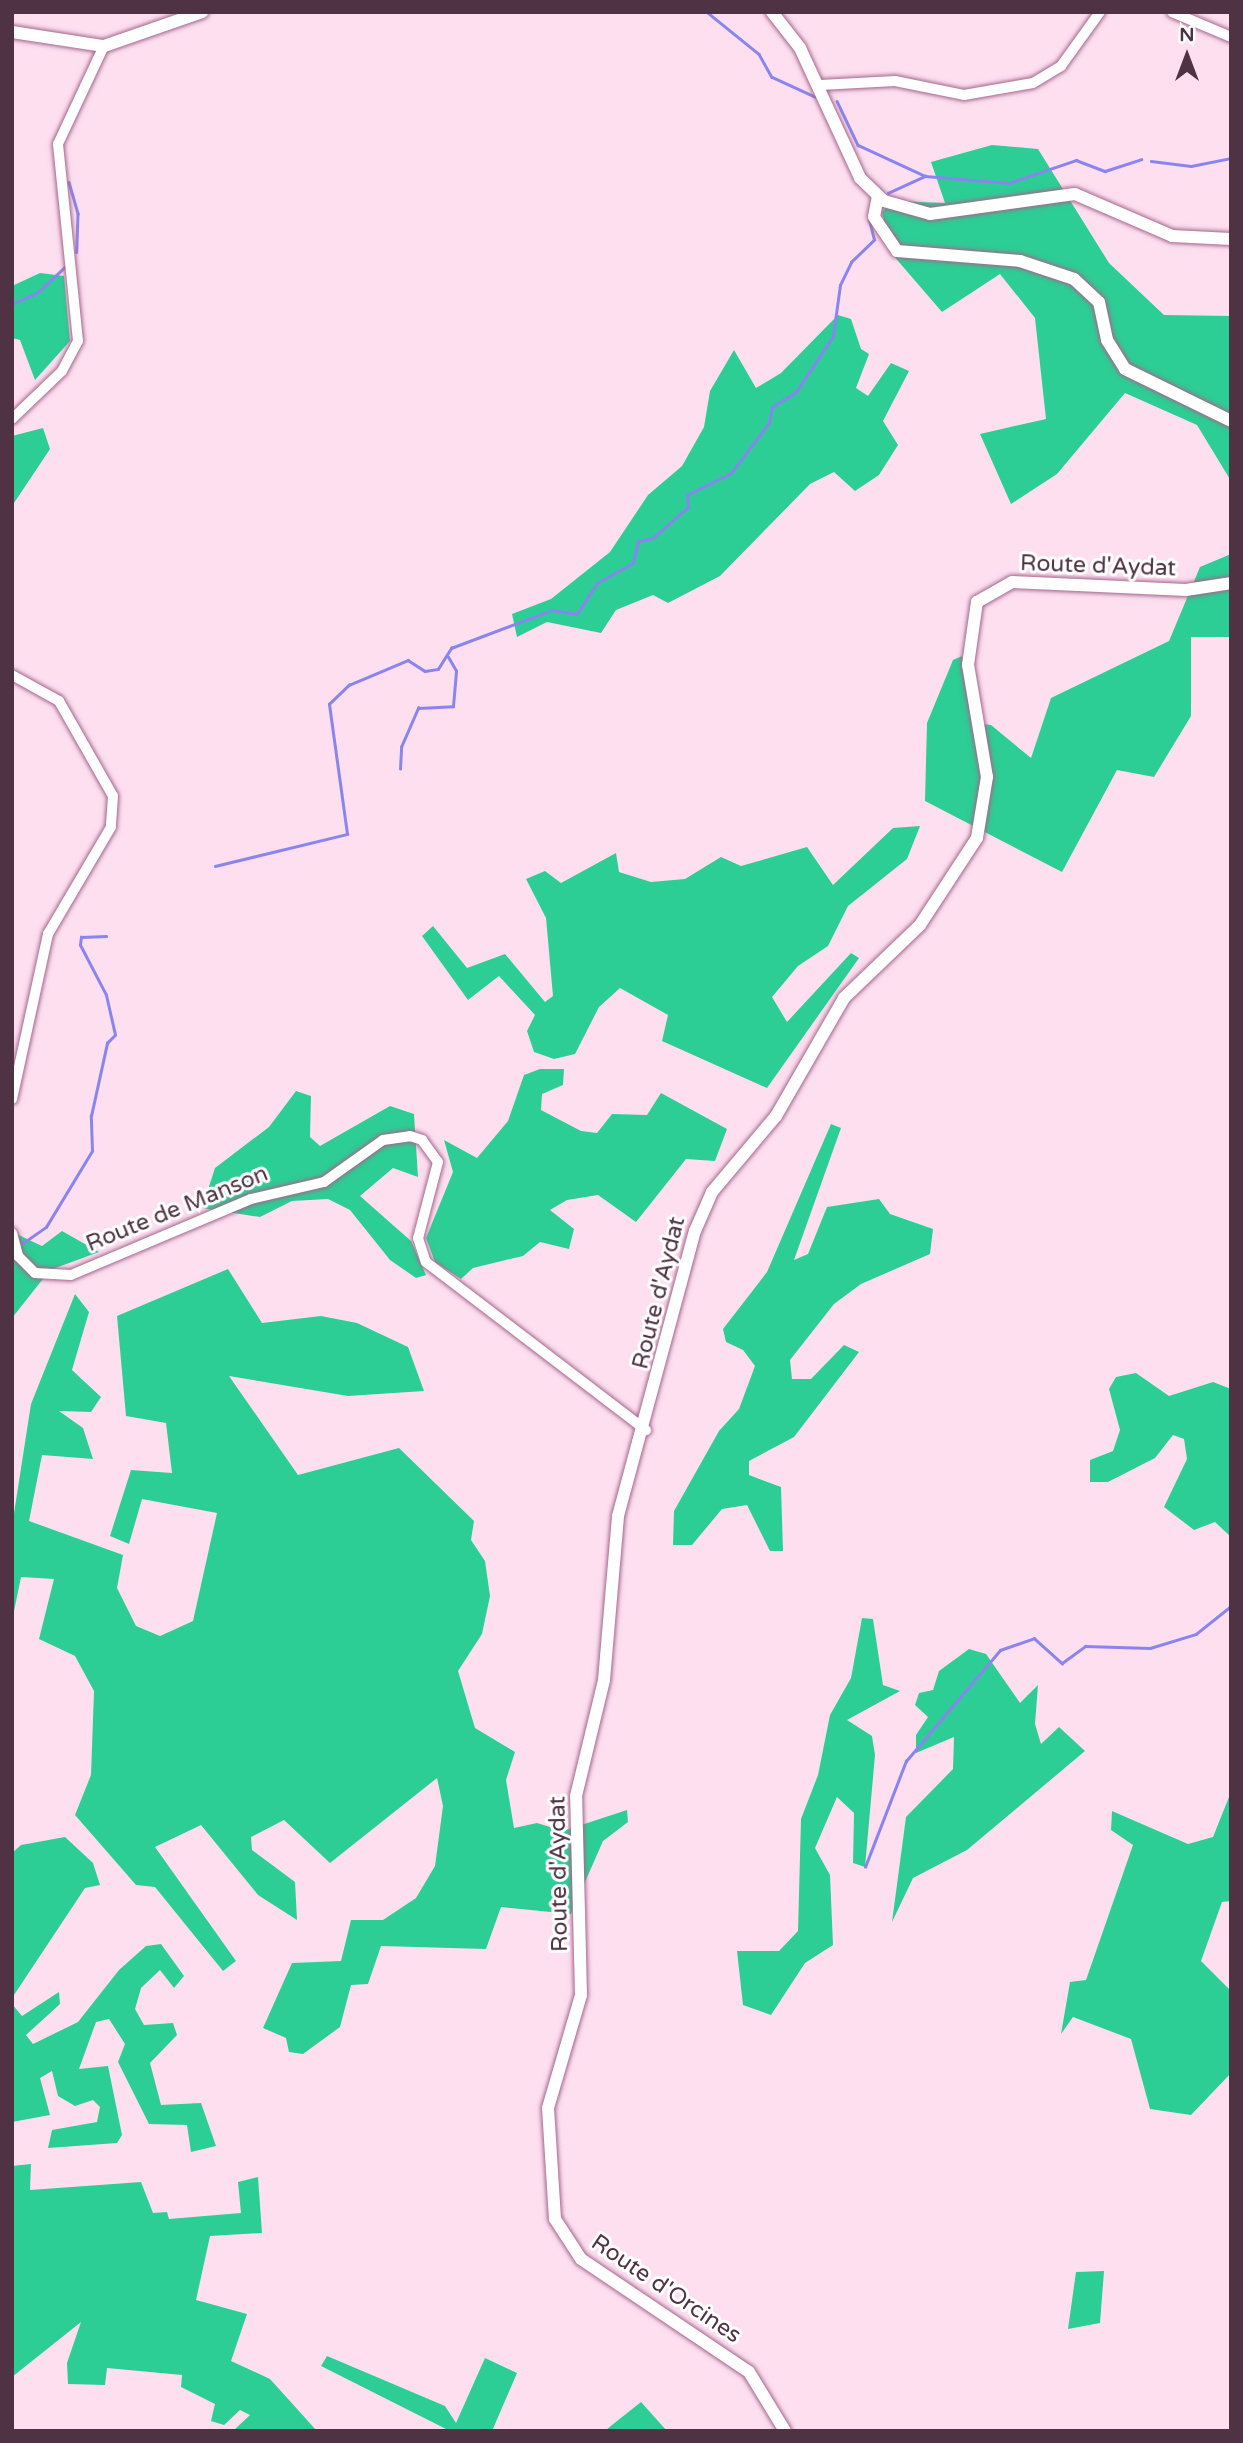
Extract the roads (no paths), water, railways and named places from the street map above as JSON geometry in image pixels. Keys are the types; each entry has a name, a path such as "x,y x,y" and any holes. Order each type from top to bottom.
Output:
{"main road":[{"path":"12,32 104,46 202,12"},
{"path":"772,12 820,85 860,178 878,196 930,214 1075,194 1172,236 1231,239"},
{"path":"878,196 874,217 897,251 916,257 988,256 1074,279 1099,302 1107,340 1125,369 1231,421"},
{"name":"Route d'Aydat","path":"546,2128 553,2081 581,1995 576,1796 604,1680 618,1516 646,1430 695,1231 712,1192 776,1116 844,998 932,911 977,838 987,777 968,665 977,603 1012,582 1186,590 1231,583"},
{"name":"Route d'Orcines","path":"546,2128 555,2219 568,2247 749,2372 785,2431"}],"street":[{"path":"820,85 895,81 964,95 1033,83 1061,66 1100,12"},
{"path":"1172,12 1231,37"},
{"path":"12,419 62,371 78,341 58,144 104,46"},
{"path":"12,675 56,698 77,727 110,784 112,820 48,934 12,1099"},
{"name":"Route de Manson","path":"12,1233 19,1256 35,1273 71,1275 251,1199 324,1182 383,1140 410,1136 422,1140 438,1162 418,1238 434,1272 498,1311 646,1430"}],"waterway":[{"path":"707,12 759,54 772,77 816,97"},
{"path":"837,101 858,145 925,176 1009,183 1076,160 1105,171 1141,159"},
{"path":"1151,161 1191,166 1231,158"},
{"path":"888,193 925,176"},
{"path":"69,182 78,214 77,252"},
{"path":"215,866 347,834 329,704 349,685 408,660 425,671 438,669 451,648 552,610 577,614 597,583 633,563 638,541 653,538 688,507 687,495 731,473 769,423 772,407 796,392 833,336 840,285 851,262 874,240 869,220"},
{"path":"12,304 37,293 65,267"},
{"path":"400,769 401,747 418,708 453,706 456,671 448,657"},
{"path":"23,1243 46,1227 92,1151 91,1116 107,1043 115,1035 106,995 80,945 81,937 106,936"},
{"path":"865,1867 906,1761 1000,1650 1034,1638 1062,1663 1085,1646 1150,1648 1196,1634 1231,1606"}]}
